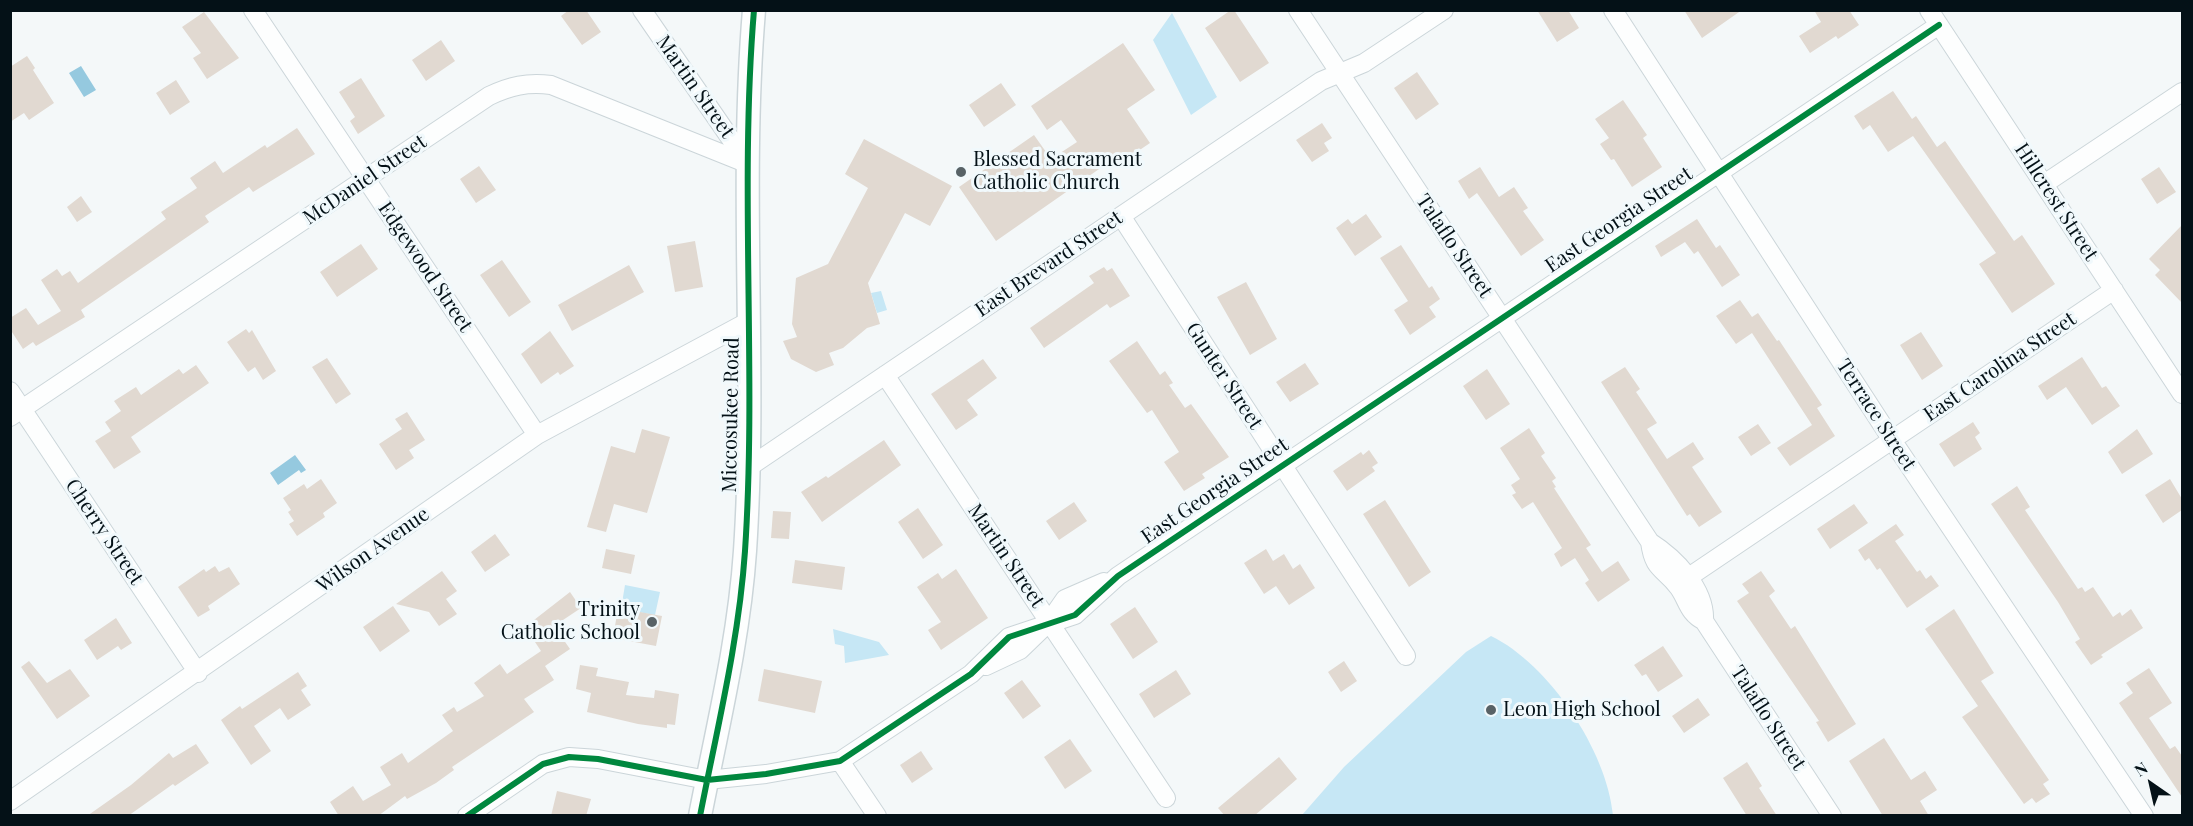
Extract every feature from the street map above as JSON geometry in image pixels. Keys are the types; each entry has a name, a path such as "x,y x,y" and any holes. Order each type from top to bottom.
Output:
{"street":[{"name":"Edgewood Street","path":"253,10 537,435"},
{"name":"Martin Street","path":"642,10 748,164"},
{"name":"Miccosukee Road","path":"700,816 739,603 749,466 748,76 754,10"},
{"name":"Talaflo Street","path":"1298,10 1650,542 1652,558 1663,574 1683,581 1690,611 1704,621 1832,816"},
{"name":"East Brevard Street","path":"749,466 1321,81 1364,63 1444,10"},
{"name":"Terrace Street","path":"1613,10 1892,440 2144,816"},
{"name":"East Georgia Street","path":"467,816 543,764 568,757 598,759 706,780 766,774 840,761 971,674 1020,650 1049,622 1075,615 1118,576 1717,173 1934,18"},
{"name":"Hillcrest Street","path":"1934,18 2182,394"},
{"name":"McDaniel Street","path":"17,413 489,96 522,84 551,85 748,164"},
{"path":"2044,184 2182,92"},
{"name":"Gunter Street","path":"1120,216 1406,656"},
{"name":"East Carolina Street","path":"1683,581 2114,290"},
{"name":"Wilson Avenue","path":"10,801 198,673 537,435 748,321"},
{"name":"Martin Street","path":"885,375 1166,798"},
{"name":"Cherry Street","path":"10,391 17,413 198,673"},
{"path":"840,761 877,816"}],"shaded area":[{"path":"1172,13 1217,97 1191,115 1153,40"},
{"path":"81,66 96,90 84,97 69,73"},
{"path":"881,291 887,310 877,313 871,293"},
{"path":"295,455 306,470 301,473 299,470 278,485 270,473"},
{"path":"625,585 660,592 655,615 621,609"},
{"path":"833,629 879,642 889,655 845,663 844,646 835,644"},
{"name":"Leon High School","path":"1491,636 1513,649 1534,667 1572,712 1600,764 1613,815 1302,815 1344,767 1466,652"}],"building":[{"path":"569,10 586,10 601,32 582,45 561,16"},
{"path":"1234,10 1269,63 1240,82 1205,28"},
{"path":"1537,10 1568,10 1579,28 1557,42"},
{"path":"1684,10 1742,10 1702,38"},
{"path":"1814,10 1849,10 1859,25 1838,39 1836,36 1810,53 1799,36 1821,22"},
{"path":"204,12 239,58 207,79 193,58 201,53 182,27"},
{"path":"441,40 455,61 426,81 412,60"},
{"path":"1123,43 1155,90 1127,109 1150,143 1116,166 1112,160 996,241 959,187 1034,135 1051,159 1077,142 1061,120 1047,130 1031,106"},
{"path":"27,56 54,103 29,120 24,113 10,122 10,67"},
{"path":"1417,72 1439,104 1416,120 1394,88"},
{"path":"361,78 385,116 358,134 350,121 355,117 339,92"},
{"path":"176,80 190,102 170,115 156,93"},
{"path":"1001,83 1016,105 984,127 969,105"},
{"path":"1893,91 1912,119 1916,116 1937,147 1945,141 2014,241 2022,235 2055,284 2012,313 1979,264 1996,253 1913,136 1888,152 1870,125 1863,130 1854,116"},
{"path":"1623,100 1647,135 1643,138 1662,167 1632,187 1614,159 1611,160 1600,144 1609,138 1595,119"},
{"path":"1322,123 1332,138 1324,143 1329,151 1312,162 1296,140"},
{"path":"297,128 315,154 253,192 249,187 205,216 209,222 81,310 85,317 36,346 33,342 23,349 10,329 10,318 26,308 38,325 61,311 41,280 57,269 62,276 70,271 78,283 166,219 161,212 197,188 190,178 215,161 223,173 265,145 267,148"},
{"path":"864,139 952,186 930,226 905,213 868,283 880,324 867,328 843,348 829,353 834,365 816,372 791,359 783,341 797,337 792,324 796,278 828,264 868,188 845,174"},
{"path":"479,166 496,190 476,203 460,179"},
{"path":"1480,167 1499,197 1514,187 1528,208 1523,211 1544,240 1521,256 1477,193 1469,199 1458,181"},
{"path":"2159,167 2176,192 2157,204 2141,179"},
{"path":"81,196 92,212 77,222 67,207"},
{"path":"1366,214 1382,237 1355,256 1336,228 1348,219 1352,224"},
{"path":"1697,219 1716,248 1720,245 1740,275 1722,287 1698,251 1694,254 1685,242 1661,257 1655,246"},
{"path":"2182,225 2182,303 2155,275 2160,270 2149,259"},
{"path":"695,241 703,287 675,292 667,246"},
{"path":"361,244 378,269 337,297 320,272"},
{"path":"1401,245 1429,288 1432,286 1440,299 1429,307 1436,317 1410,335 1394,310 1408,301 1380,258"},
{"path":"502,260 531,302 509,317 480,275"},
{"path":"629,265 644,292 572,331 558,305"},
{"path":"1104,267 1107,271 1112,268 1130,296 1110,308 1107,304 1044,348 1030,328 1094,283 1089,276"},
{"path":"1246,282 1277,339 1250,355 1217,297"},
{"path":"1740,300 1752,317 1758,313 1777,341 1779,340 1822,405 1817,408 1835,436 1790,466 1777,448 1812,425 1752,333 1736,344 1716,316"},
{"path":"246,329 249,333 252,330 276,371 263,380 255,367 248,372 227,342"},
{"path":"550,331 574,366 560,375 558,372 541,384 521,354"},
{"path":"1921,332 1943,366 1922,380 1900,345"},
{"path":"1137,341 1160,375 1165,371 1173,383 1169,385 1185,408 1191,404 1229,457 1202,474 1205,478 1184,491 1164,462 1179,452 1152,410 1147,413 1109,361"},
{"path":"2082,357 2102,388 2106,386 2120,406 2092,425 2066,387 2047,400 2038,386"},
{"path":"327,358 351,394 336,404 312,367"},
{"path":"983,359 997,378 967,400 978,415 956,430 931,394"},
{"path":"1305,363 1319,384 1290,402 1276,382"},
{"path":"196,365 209,383 131,437 141,452 114,469 95,441 111,431 105,422 121,411 114,401 136,387 141,395 179,369 183,374"},
{"path":"1625,367 1640,389 1636,392 1657,423 1647,429 1667,459 1693,442 1704,459 1692,467 1722,512 1699,527 1690,514 1687,516 1601,382"},
{"path":"1487,369 1510,404 1486,420 1463,386"},
{"path":"407,412 425,440 409,450 414,458 396,470 379,444 402,429 395,419"},
{"path":"1973,422 1980,433 1975,437 1982,449 1954,467 1939,444"},
{"path":"1758,424 1771,443 1751,456 1738,437"},
{"path":"1529,428 1545,453 1541,456 1556,478 1552,481 1556,487 1554,488 1591,545 1586,548 1602,572 1618,561 1630,580 1598,602 1585,583 1589,580 1575,558 1561,567 1554,554 1562,548 1533,502 1522,509 1512,495 1516,493 1511,485 1520,479 1500,448"},
{"path":"642,429 670,437 647,513 614,504 606,532 587,527 611,446 635,453"},
{"path":"2137,429 2153,454 2122,474 2108,452"},
{"path":"884,440 901,465 822,522 801,492 826,476 828,478"},
{"path":"1369,450 1378,463 1372,467 1375,471 1347,491 1333,471 1361,452 1363,455"},
{"path":"321,479 337,503 323,513 325,517 297,536 289,524 294,521 288,512 291,510 283,498 304,484 307,489"},
{"path":"2170,479 2182,499 2182,510 2163,523 2145,495"},
{"path":"2017,486 2030,507 2025,510 2078,589 2082,587 2085,592 2093,587 2113,617 2120,612 2122,616 2131,609 2143,628 2101,655 2103,657 2091,665 2075,642 2080,639 2058,602 1991,504"},
{"path":"1385,500 1431,572 1409,587 1363,514"},
{"path":"1074,502 1087,521 1059,540 1046,521"},
{"path":"1854,504 1868,523 1830,549 1817,529"},
{"path":"918,508 943,545 923,559 898,522"},
{"path":"773,511 791,512 789,539 771,538"},
{"path":"1896,524 1904,535 1895,541 1917,572 1920,570 1926,579 1931,575 1939,586 1907,608 1880,568 1877,570 1869,558 1865,561 1858,550"},
{"path":"495,534 510,555 485,572 471,552"},
{"path":"606,549 635,555 631,574 602,568"},
{"path":"1266,549 1273,561 1284,554 1293,569 1300,564 1315,588 1289,605 1276,586 1264,594 1244,563"},
{"path":"795,560 845,567 842,590 792,583"},
{"path":"215,566 219,572 229,567 240,584 208,606 210,610 198,617 178,587 204,569 206,572"},
{"path":"956,569 988,618 941,650 928,630 941,622 917,587 938,573 942,579"},
{"path":"442,571 457,591 446,599 457,614 439,626 429,612 396,604"},
{"path":"1761,571 1775,591 1769,596 1791,629 1795,626 1856,724 1828,742 1816,722 1819,721 1737,601 1749,593 1742,584"},
{"path":"570,592 581,608 554,626 570,649 545,666 554,680 524,699 534,712 452,767 454,770 436,783 407,799 405,796 378,816 339,816 330,802 353,786 363,801 391,785 380,767 402,753 408,763 453,731 442,715 454,707 457,712 484,696 474,683 500,664 507,674 541,651 525,627"},
{"path":"393,606 410,631 380,652 363,627"},
{"path":"1135,607 1158,642 1133,659 1110,624"},
{"path":"618,608 662,616 656,646 613,638"},
{"path":"1954,609 1994,673 1981,681 2049,780 2043,784 2050,794 2036,803 2032,798 2024,804 1962,717 1978,706 1925,629"},
{"path":"116,618 132,643 121,650 118,646 97,660 84,640"},
{"path":"1663,646 1683,676 1658,692 1646,674 1642,676 1634,665"},
{"path":"29,661 47,683 70,669 90,696 57,719 21,667"},
{"path":"1344,661 1357,681 1341,692 1328,672"},
{"path":"580,665 598,668 596,676 629,682 626,695 654,698 655,690 679,694 675,725 667,724 667,728 638,724 587,712 591,693 576,689"},
{"path":"2149,668 2172,703 2149,718 2170,749 2175,746 2182,756 2182,797 2119,703 2133,693 2126,683"},
{"path":"764,669 822,681 815,713 758,701"},
{"path":"1176,670 1191,694 1154,718 1139,694"},
{"path":"298,672 307,686 301,690 311,705 288,720 280,708 254,726 271,751 251,765 221,720 240,706 242,709"},
{"path":"1022,680 1041,706 1023,719 1004,693"},
{"path":"1698,698 1710,715 1684,733 1672,716"},
{"path":"1884,738 1911,780 1925,771 1937,790 1920,801 1929,816 1883,816 1849,761"},
{"path":"1070,739 1092,771 1065,789 1044,757"},
{"path":"196,744 209,763 175,786 173,784 128,816 87,816 131,785 169,753 173,758"},
{"path":"921,751 933,769 912,783 900,765"},
{"path":"1279,757 1297,779 1254,816 1225,816 1218,808"},
{"path":"1747,762 1762,786 1759,788 1777,816 1747,816 1723,778"},
{"path":"557,791 591,799 586,816 551,816"}],"cycle path":[{"path":"700,816 733,651 745,551 749,416 748,145 754,10"},
{"path":"467,816 543,764 569,757 598,759 707,780 766,774 840,761 971,674 1009,637 1075,615 1118,576 1939,25"}],"place":[{"name":"Blessed Sacrament Catholic Church","path":"961,172"},
{"name":"Trinity Catholic School","path":"652,622"},
{"name":"Leon High School","path":"1491,710"}]}
